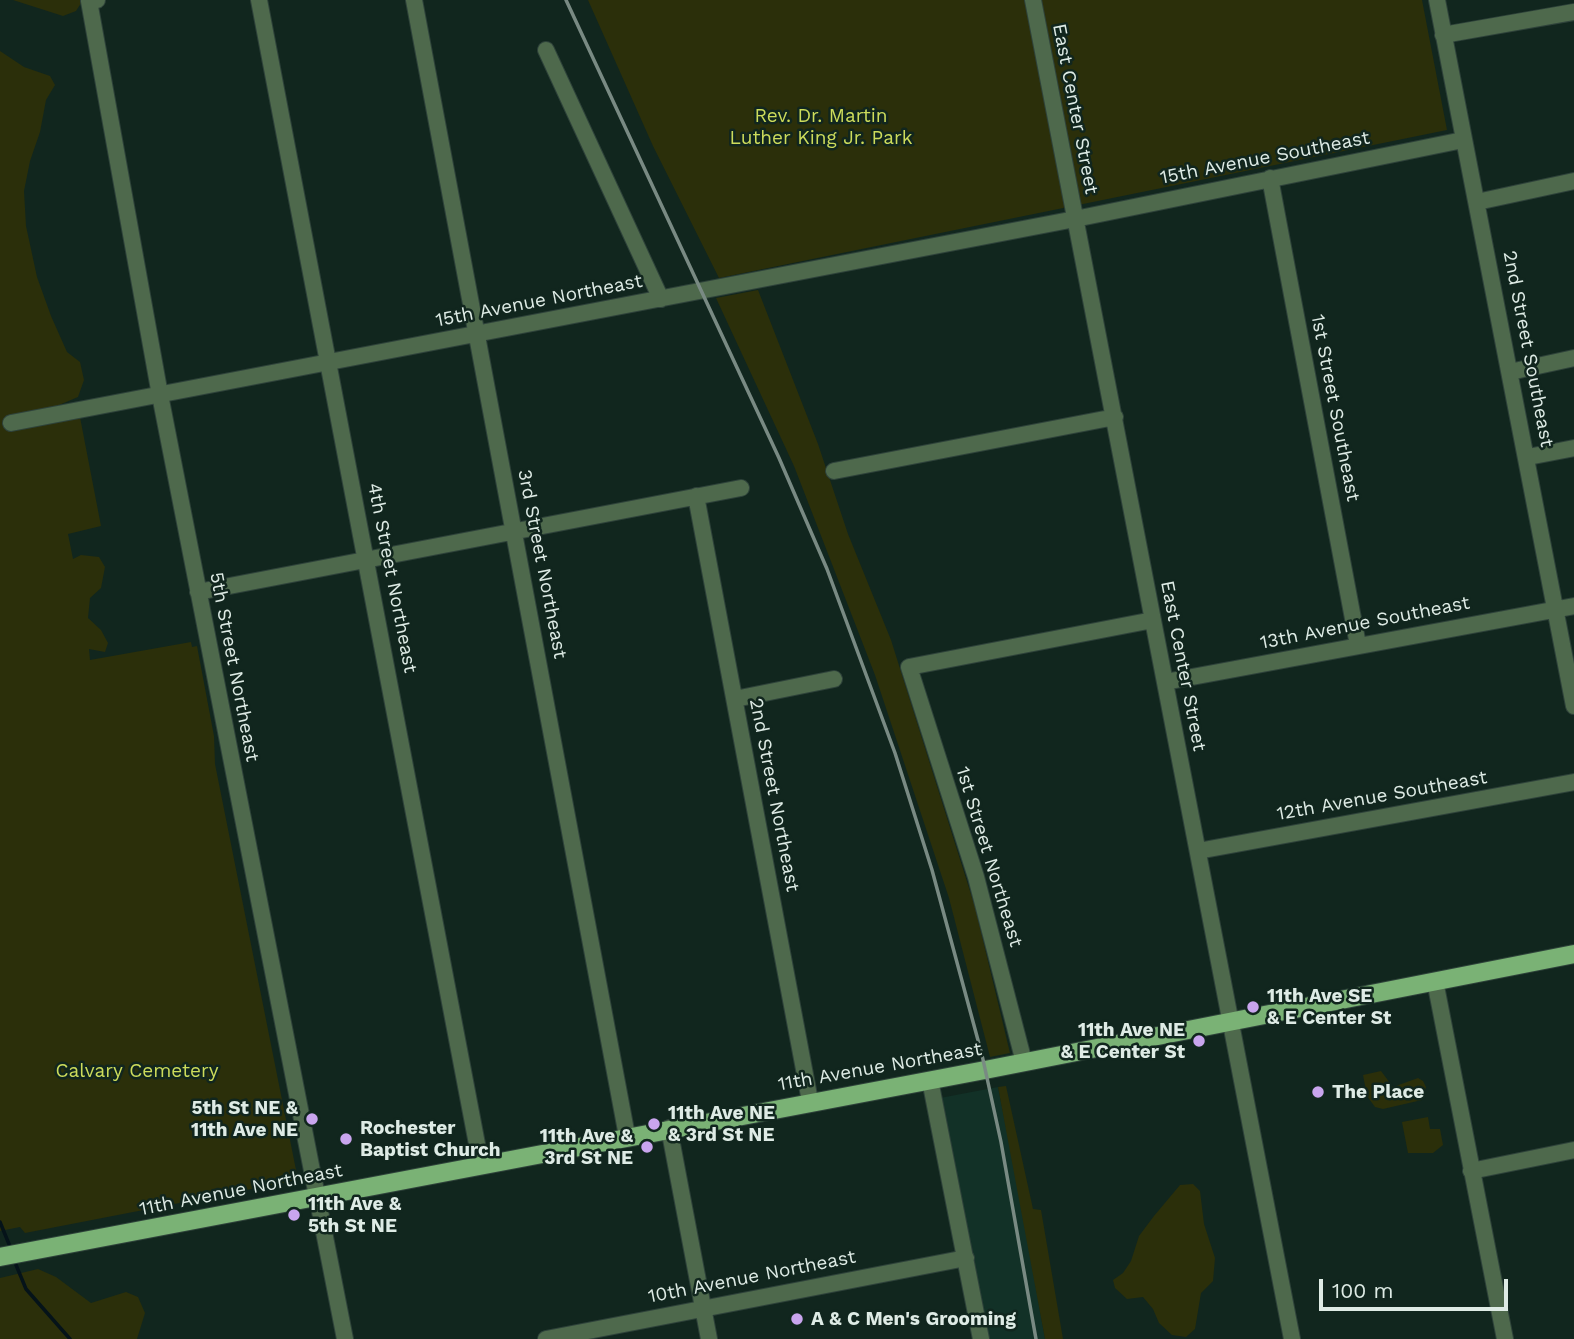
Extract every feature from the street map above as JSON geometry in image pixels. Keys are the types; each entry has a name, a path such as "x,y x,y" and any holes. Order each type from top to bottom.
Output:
{"main road":[{"name":"11th Avenue Northeast","path":"0,1257 318,1198 1574,954"}],"street":[{"name":"4th Street Northeast","path":"259,0 368,560 481,1165"},
{"name":"3rd Street Northeast","path":"414,0 628,1136"},
{"name":"East Center Street","path":"1033,0 1292,1339"},
{"name":"2nd Street Southeast","path":"1437,0 1528,457 1574,706"},
{"name":"5th Street Northeast","path":"93,1 160,395 345,1339"},
{"path":"1443,35 1574,12"},
{"path":"546,50 661,299"},
{"name":"15th Avenue Southeast","path":"1075,219 1463,140"},
{"name":"1st Street Southeast","path":"1270,178 1358,645"},
{"path":"1477,202 1574,181"},
{"name":"15th Avenue Northeast","path":"11,423 1075,219"},
{"path":"1510,372 1574,358"},
{"path":"834,471 1115,417"},
{"path":"1528,457 1574,448"},
{"path":"198,592 741,488"},
{"name":"2nd Street Northeast","path":"696,496 810,1101"},
{"name":"13th Avenue Southeast","path":"1165,682 1574,606"},
{"name":"1st Street Northeast","path":"1024,1062 976,877 909,667 1153,620"},
{"path":"735,699 834,679"},
{"name":"12th Avenue Southeast","path":"1198,851 1574,782"},
{"path":"1434,981 1505,1339"},
{"path":"930,1080 981,1339"},
{"path":"669,1128 709,1339"},
{"path":"1471,1171 1574,1150"},
{"name":"10th Avenue Northeast","path":"547,1339 965,1258"}],"shaded area":[{"path":"998,1087 1045,1339 985,1339 940,1098"}],"green space":[{"path":"13,0 83,0 76,11 63,16"},
{"name":"Rev. Dr. Martin Luther King Jr. Park","path":"588,0 1422,0 1447,130 719,278 653,146"},
{"name":"Calvary Cemetery","path":"0,51 24,67 50,76 55,85 46,100 40,132 30,161 24,191 26,226 37,277 51,316 67,352 80,362 84,380 78,397 52,408 79,412 101,526 68,534 73,559 81,555 99,557 105,567 101,588 90,598 88,618 101,630 108,643 105,652 89,649 90,660 191,642 192,647 197,646 214,736 215,764 298,1180 25,1233 20,1227 0,1231"},
{"path":"758,290 818,444 848,534 891,640 975,907 1010,1053 990,1057 949,898 875,675 794,466 716,298"},
{"path":"1381,1071 1393,1087 1418,1078 1423,1081 1426,1087 1422,1100 1383,1109 1375,1107 1367,1096 1363,1075"},
{"path":"1006,1086 1033,1209 1041,1210 1063,1339 1045,1339 998,1087"},
{"path":"1428,1117 1430,1129 1440,1129 1443,1145 1433,1153 1408,1153 1402,1122"},
{"path":"1193,1184 1200,1191 1204,1224 1215,1258 1213,1281 1201,1293 1195,1329 1186,1337 1172,1335 1159,1323 1153,1309 1143,1297 1127,1299 1115,1288 1113,1280 1123,1273 1131,1261 1139,1236 1154,1216 1180,1185"},
{"path":"38,1269 56,1277 91,1303 126,1292 138,1297 145,1313 137,1339 0,1339 0,1278"}],"waterway":[{"path":"0,1222 11,1249"},
{"path":"14,1260 26,1289 70,1339"}],"railway":[{"path":"566,0 779,458 827,569 895,753 932,870 982,1055 1001,1142 1036,1339"}],"place":[{"name":"11th Ave SE & E Center St","path":"1253,1007"},
{"name":"11th Ave NE & E Center St","path":"1199,1041"},
{"name":"The Place","path":"1318,1092"},
{"name":"5th St NE & 11th Ave NE","path":"312,1119"},
{"name":"11th Ave NE & 3rd St NE","path":"654,1124"},
{"name":"Rochester Baptist Church","path":"346,1139"},
{"name":"11th Ave & 3rd St NE","path":"647,1147"},
{"name":"11th Ave & 5th St NE","path":"294,1215"},
{"name":"A & C Men's Grooming","path":"797,1319"}]}
